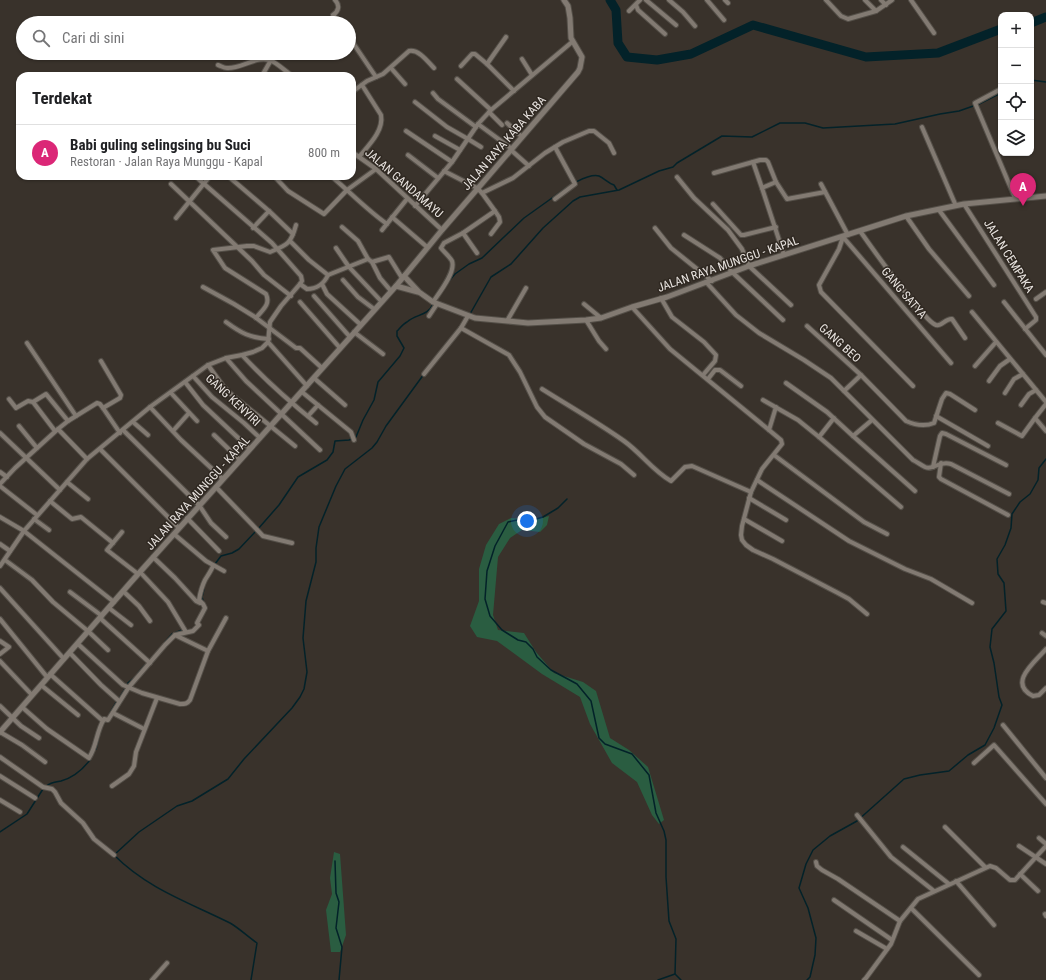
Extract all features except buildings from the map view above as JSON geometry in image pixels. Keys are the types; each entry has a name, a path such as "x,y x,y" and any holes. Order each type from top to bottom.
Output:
{"street":[{"path":"334,16 338,6 338,3 335,0"},
{"name":"JALAN RAYA KABA KABA","path":"396,286 427,247 580,68 582,62 581,54 572,42 568,6 564,0"},
{"path":"629,11 640,0"},
{"path":"646,0 676,25"},
{"path":"669,0 683,12 695,26"},
{"path":"707,0 724,20"},
{"path":"826,0 846,19 876,11 892,0"},
{"path":"865,0 876,11"},
{"path":"881,0 886,5"},
{"path":"911,0 934,33"},
{"path":"636,5 638,10 665,34"},
{"path":"487,64 506,37"},
{"path":"415,206 452,162 477,126 490,111 572,42"},
{"path":"356,47 376,77"},
{"path":"356,89 383,74 412,50 418,53 434,68"},
{"path":"461,66 474,54 487,64 514,91"},
{"path":"522,59 532,75"},
{"path":"218,64 226,68 236,67 258,60"},
{"path":"263,72 272,60 287,72"},
{"path":"391,68 405,84"},
{"path":"457,79 490,111 522,137"},
{"path":"359,157 377,133 382,120 381,115 362,85"},
{"path":"998,91 975,103 1015,198"},
{"path":"433,93 438,100 511,149 529,166"},
{"path":"415,102 447,128 481,147"},
{"path":"922,127 956,206"},
{"path":"482,193 509,181 555,147 576,136 592,130 609,143 614,153"},
{"path":"406,131 452,162"},
{"path":"435,136 460,150"},
{"path":"555,147 574,182 555,199"},
{"name":"JALAN GANDAMAYU","path":"356,155 376,169 442,230"},
{"path":"408,155 438,178"},
{"path":"714,173 762,160 767,161 776,182 787,199 825,192"},
{"path":"753,162 776,227 784,255"},
{"path":"278,180 288,191 324,214 347,190 376,169"},
{"path":"444,171 478,188 482,193 499,217 500,222 491,234"},
{"path":"677,177 694,198 728,230 742,249 749,266 790,305"},
{"path":"0,566 37,515 87,459 150,407 208,365 226,358 242,356 262,348 269,341 270,322 302,281 301,276 277,249 199,180"},
{"path":"176,218 206,180"},
{"path":"233,180 294,234"},
{"path":"335,180 370,212 387,224"},
{"path":"762,188 776,182"},
{"path":"171,184 237,246 264,275 291,296"},
{"name":"GANG SATYA","path":"821,184 845,236 951,363"},
{"name":"JALAN RAYA MUNGGU - KAPAL","path":"403,277 418,292 435,303 475,318 528,323 586,320 601,318 749,266 906,216 964,204 1046,196"},
{"path":"382,230 407,199"},
{"path":"713,204 741,235 776,227"},
{"name":"JALAN CEMPAKA","path":"964,204 1036,318 1024,329"},
{"path":"939,210 994,285"},
{"path":"253,228 269,211"},
{"path":"429,316 450,276 452,261 441,248 444,243 495,211"},
{"path":"906,216 929,249 969,296"},
{"path":"392,218 427,247"},
{"path":"256,318 268,304 266,294 225,268 213,250 237,246 254,246 268,252 288,244 294,234 296,225"},
{"path":"342,227 358,241 380,278 391,291"},
{"path":"655,228 671,248 709,281 736,315 759,334 804,360 831,378 913,460 925,467 933,467 941,463 951,464 1009,494"},
{"path":"860,231 901,288 929,319 936,325 952,319 965,338"},
{"path":"462,233 477,253"},
{"path":"684,235 720,258 732,272 783,320"},
{"path":"437,236 444,243"},
{"path":"845,236 820,282 819,288 821,292 913,386"},
{"path":"290,241 309,260 328,275"},
{"path":"336,248 349,267 381,302"},
{"path":"300,284 307,289 316,288 323,285 328,275 349,267 388,257 403,277"},
{"path":"343,280 358,297 374,309"},
{"path":"323,285 327,294 361,325"},
{"name":"JALAN RAYA MUNGGU - KAPAL","path":"0,732 187,518 302,392 391,291 396,286 418,292"},
{"path":"203,287 256,318 296,348 300,348 322,368"},
{"path":"507,321 526,288"},
{"path":"1036,299 1046,292"},
{"path":"314,296 350,337"},
{"path":"661,298 672,317 704,342 716,355 715,361 703,376"},
{"path":"300,302 340,348"},
{"path":"1004,302 1046,355"},
{"path":"584,304 601,318"},
{"path":"632,307 670,349 782,442 781,446 762,469 751,492 741,535 746,545 843,596 867,614"},
{"path":"972,312 1046,403 1022,436 998,422"},
{"path":"424,374 461,328 468,316"},
{"path":"586,320 599,341 606,349"},
{"path":"226,322 246,335 269,341 307,386"},
{"name":"GANG BEO","path":"807,326 860,375 906,421 924,426 934,423 936,416"},
{"path":"461,328 509,355 520,372 536,408 545,417 584,444 621,464 634,475"},
{"path":"354,332 383,354"},
{"path":"27,342 76,416"},
{"path":"975,366 996,342"},
{"path":"242,356 292,403 316,423"},
{"path":"226,358 246,381 320,450"},
{"path":"989,381 1000,366 1010,359"},
{"path":"101,361 121,396 103,408"},
{"path":"208,365 226,389 270,427 295,446"},
{"path":"708,379 715,370 720,370 741,386"},
{"path":"1005,393 1014,379 1023,374"},
{"path":"844,391 860,375"},
{"name":"GANG KENYIRI","path":"193,376 212,397 260,438"},
{"path":"314,378 346,405"},
{"path":"185,382 203,405 250,449"},
{"path":"786,383 834,418 916,491"},
{"path":"542,389 624,441 644,457 662,476 671,481 685,467 692,466 751,492"},
{"path":"1021,405 1029,394 1036,390"},
{"path":"302,392 351,432 354,440"},
{"path":"171,393 197,422"},
{"path":"975,410 946,393 942,399 936,416 988,446"},
{"path":"8,399 16,408 28,401 33,402 46,394 68,421"},
{"path":"764,400 798,420 901,507"},
{"path":"33,402 57,430 87,459"},
{"path":"37,515 0,485 26,458 57,430 68,421 97,403 100,404 122,431 199,505 211,523 226,537"},
{"path":"308,416 318,405"},
{"path":"150,407 223,479"},
{"path":"769,430 776,407"},
{"path":"173,431 189,413"},
{"path":"819,437 834,418"},
{"path":"1035,418 1046,431"},
{"path":"853,436 872,420"},
{"path":"133,422 148,435"},
{"path":"19,426 37,448"},
{"path":"933,467 942,433 1006,465"},
{"path":"0,434 60,490"},
{"path":"214,435 240,460"},
{"path":"100,449 179,528"},
{"path":"774,455 864,522 887,534"},
{"path":"941,463 941,479 1008,514"},
{"path":"0,472 7,477"},
{"path":"757,480 849,541 905,569 931,579 972,603"},
{"path":"67,482 88,499"},
{"path":"216,487 263,536 292,543"},
{"path":"749,498 786,520"},
{"path":"50,501 72,519 81,517 113,543"},
{"path":"0,517 24,531 114,602"},
{"path":"187,518 219,551"},
{"path":"34,519 49,530"},
{"path":"744,519 782,541"},
{"path":"122,532 107,550 139,573 168,602 186,632"},
{"path":"174,534 214,566 224,571"},
{"path":"0,544 10,551"},
{"path":"22,708 47,729 89,758 97,740 96,736 98,729 104,719 108,720 129,687 175,635 193,631 199,625 197,623 205,608 203,604 196,601 175,578 153,558"},
{"path":"5,560 32,580 58,606 108,650"},
{"path":"200,603 199,600 203,584 214,566"},
{"path":"0,588 64,659"},
{"path":"123,591 139,606 150,621"},
{"path":"70,592 100,617 150,663"},
{"path":"109,608 131,625"},
{"path":"78,644 124,685 157,698 180,704 187,704 190,700 208,651 226,618"},
{"path":"0,619 48,676 103,721"},
{"path":"175,635 208,651"},
{"path":"0,641 9,647 0,654"},
{"path":"1046,649 1024,674 1022,681 1022,685 1033,696 1039,695 1046,688"},
{"path":"70,653 119,701"},
{"path":"0,661 32,695"},
{"path":"41,684 78,715"},
{"path":"112,786 129,774 134,766 136,752 157,698"},
{"path":"0,706 21,726 39,738"},
{"path":"113,713 144,729"},
{"path":"1003,725 1046,778"},
{"path":"0,732 22,745 45,762"},
{"path":"974,763 994,745 1046,804"},
{"path":"0,758 42,787 52,789 61,803 83,823 94,839 114,855"},
{"path":"0,776 35,798"},
{"path":"0,800 20,812"},
{"path":"857,815 891,857 934,892"},
{"path":"945,827 985,867"},
{"path":"864,980 887,949 900,921 918,899 985,867 993,866 1010,880 1015,880 1046,845 1039,838"},
{"path":"1019,846 1046,864"},
{"path":"903,847 949,884"},
{"path":"816,862 822,870 838,879 900,921"},
{"path":"1020,874 1038,891"},
{"path":"956,881 994,925"},
{"path":"834,900 892,940"},
{"path":"911,908 979,975"},
{"path":"856,931 887,949"},
{"path":"152,980 167,963"}],"green space":[{"path":"549,516 547,525 540,532 522,530 510,538 498,557 493,615 498,630 524,633 536,652 554,673 583,682 596,691 610,738 629,750 648,767 664,820 659,824 652,815 637,782 612,763 590,724 580,697 542,674 497,641 477,637 470,626 479,601 479,569 486,545 499,524 511,518 534,520"},
{"path":"334,852 340,854 346,935 340,952 331,952 326,910 332,894 330,878"}],"waterway":[{"path":"610,0 616,10 618,43 627,57 657,60 691,54 753,25 866,57 938,53 998,30"},
{"path":"1034,22 1046,17"},
{"path":"1034,80 1046,82"},
{"path":"470,314 491,277 511,264 543,228 573,201 580,197 619,190 659,171 673,167 677,163 722,136 752,137 780,123 805,123 823,128 895,124 959,111 979,104 998,94"},
{"path":"576,182 590,176 599,176 614,185 617,190"},
{"path":"449,281 455,274 469,264 482,258 524,218 566,188"},
{"path":"258,529 279,505 298,477 327,460 333,452 335,441 349,440 356,437 374,400 378,382 400,356 404,348 397,336 397,331 410,319 428,311 433,304"},
{"path":"251,980 257,943 230,923 155,886 127,867 114,855 139,832 177,806 192,801 228,779 244,759 292,708 300,697 304,689 307,672 303,638 306,601 316,562 319,527 336,486 345,469 372,448 377,442 386,426 424,374"},
{"path":"807,980 810,977 815,955 816,938 808,908 799,888 806,864 813,850 830,836 857,821 904,779 949,771 968,755 985,745 994,728 1002,705 999,697 990,647 992,629 1006,611 1004,583 998,574 997,559 1005,545 1011,528 1012,514 1020,502 1030,494 1038,480 1039,468 1046,459"},
{"path":"567,499 558,508 543,517 526,522 517,520 508,522 495,546 487,571 485,599 490,616 502,630 518,640 526,642 533,649 537,657 551,670 577,684 591,701 599,738 605,744 632,754 649,775 656,813 664,831 666,840 666,877 669,921 676,939 675,974"},
{"path":"215,564 221,556 239,549 256,531"},
{"path":"207,580 211,573"},
{"path":"203,601 202,597 204,589"},
{"path":"200,621 206,610"},
{"path":"165,642 172,634 182,630"},
{"path":"127,684 145,665"},
{"path":"119,699 126,687"},
{"path":"110,713 117,701"},
{"path":"96,749 99,737"},
{"path":"46,786 51,783 65,780 81,770 90,760"},
{"path":"0,832 27,814 43,789"},
{"path":"335,861 336,893 339,902 336,928 342,947 339,980"},
{"path":"658,980 675,974 681,980"}],"place":[{"name":"Babi guling selingsing bu Suci","path":"1023,206"}]}
